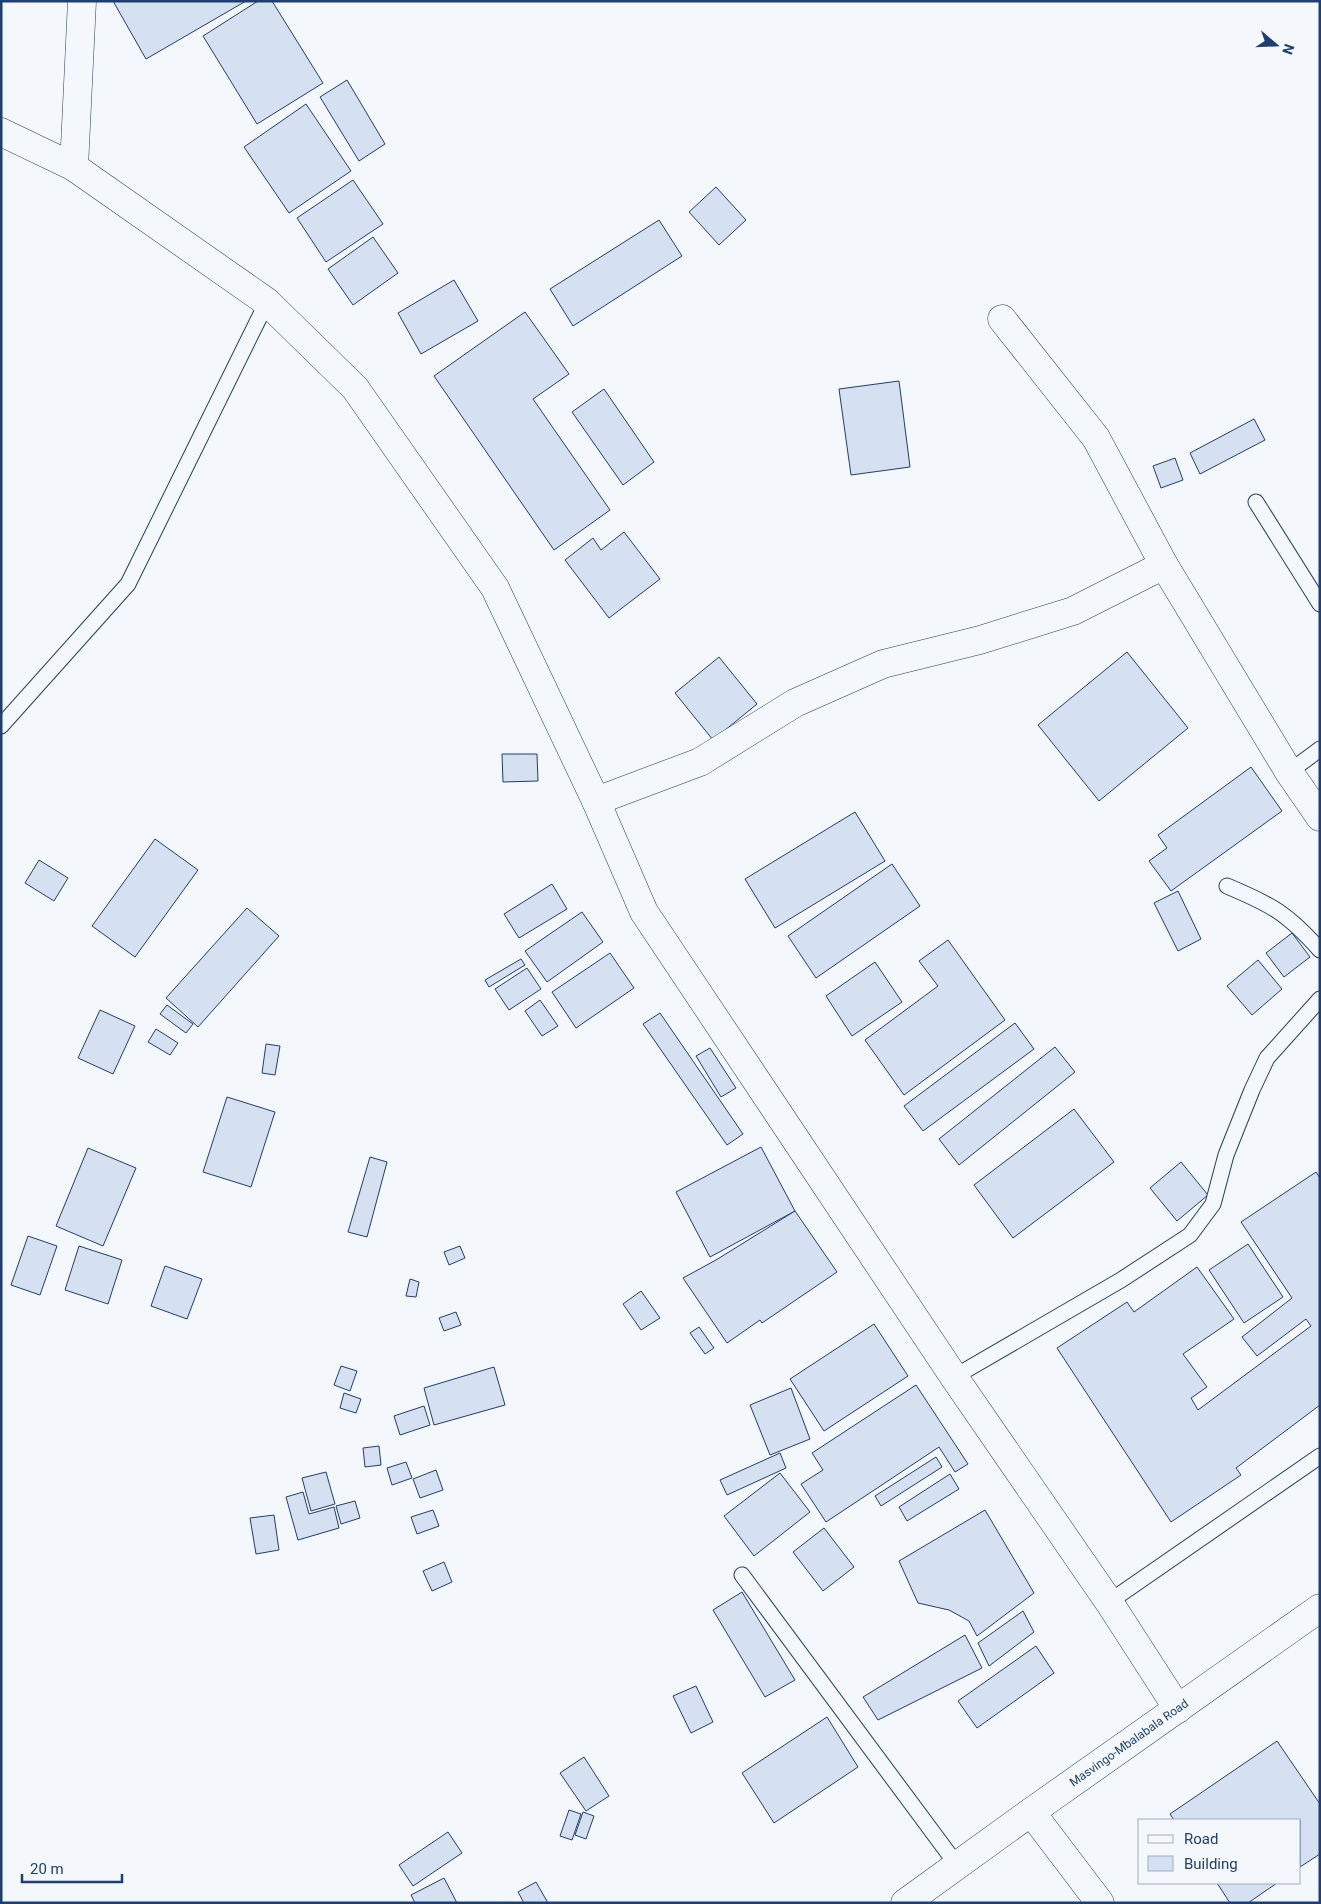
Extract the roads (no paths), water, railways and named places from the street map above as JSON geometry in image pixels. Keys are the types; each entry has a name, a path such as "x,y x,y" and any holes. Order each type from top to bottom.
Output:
{"main road":[{"path":"74,168 82,1"},
{"path":"1,132 74,168 267,302 355,388 495,588 596,801 644,912 954,1377 1109,1602 1178,1709"},
{"path":"1002,319 1096,438 1164,565 1289,772 1320,817"},
{"path":"596,801 700,762 795,703 883,664 980,640 1073,611 1164,565"},
{"name":"Masvingo-Mbalabala Road","path":"905,1903 1320,1608"},
{"path":"1031,1812 1100,1903"}],"lane":[{"path":"1,726 128,584 267,302"},
{"path":"1256,502 1320,604"},
{"path":"1289,772 1320,749"},
{"path":"1227,886 1269,904 1297,924 1320,950"},
{"path":"954,1377 1121,1280 1190,1235 1213,1204 1226,1155 1267,1058 1320,999"},
{"path":"1109,1602 1320,1456"},
{"path":"742,1575 957,1865"}]}
